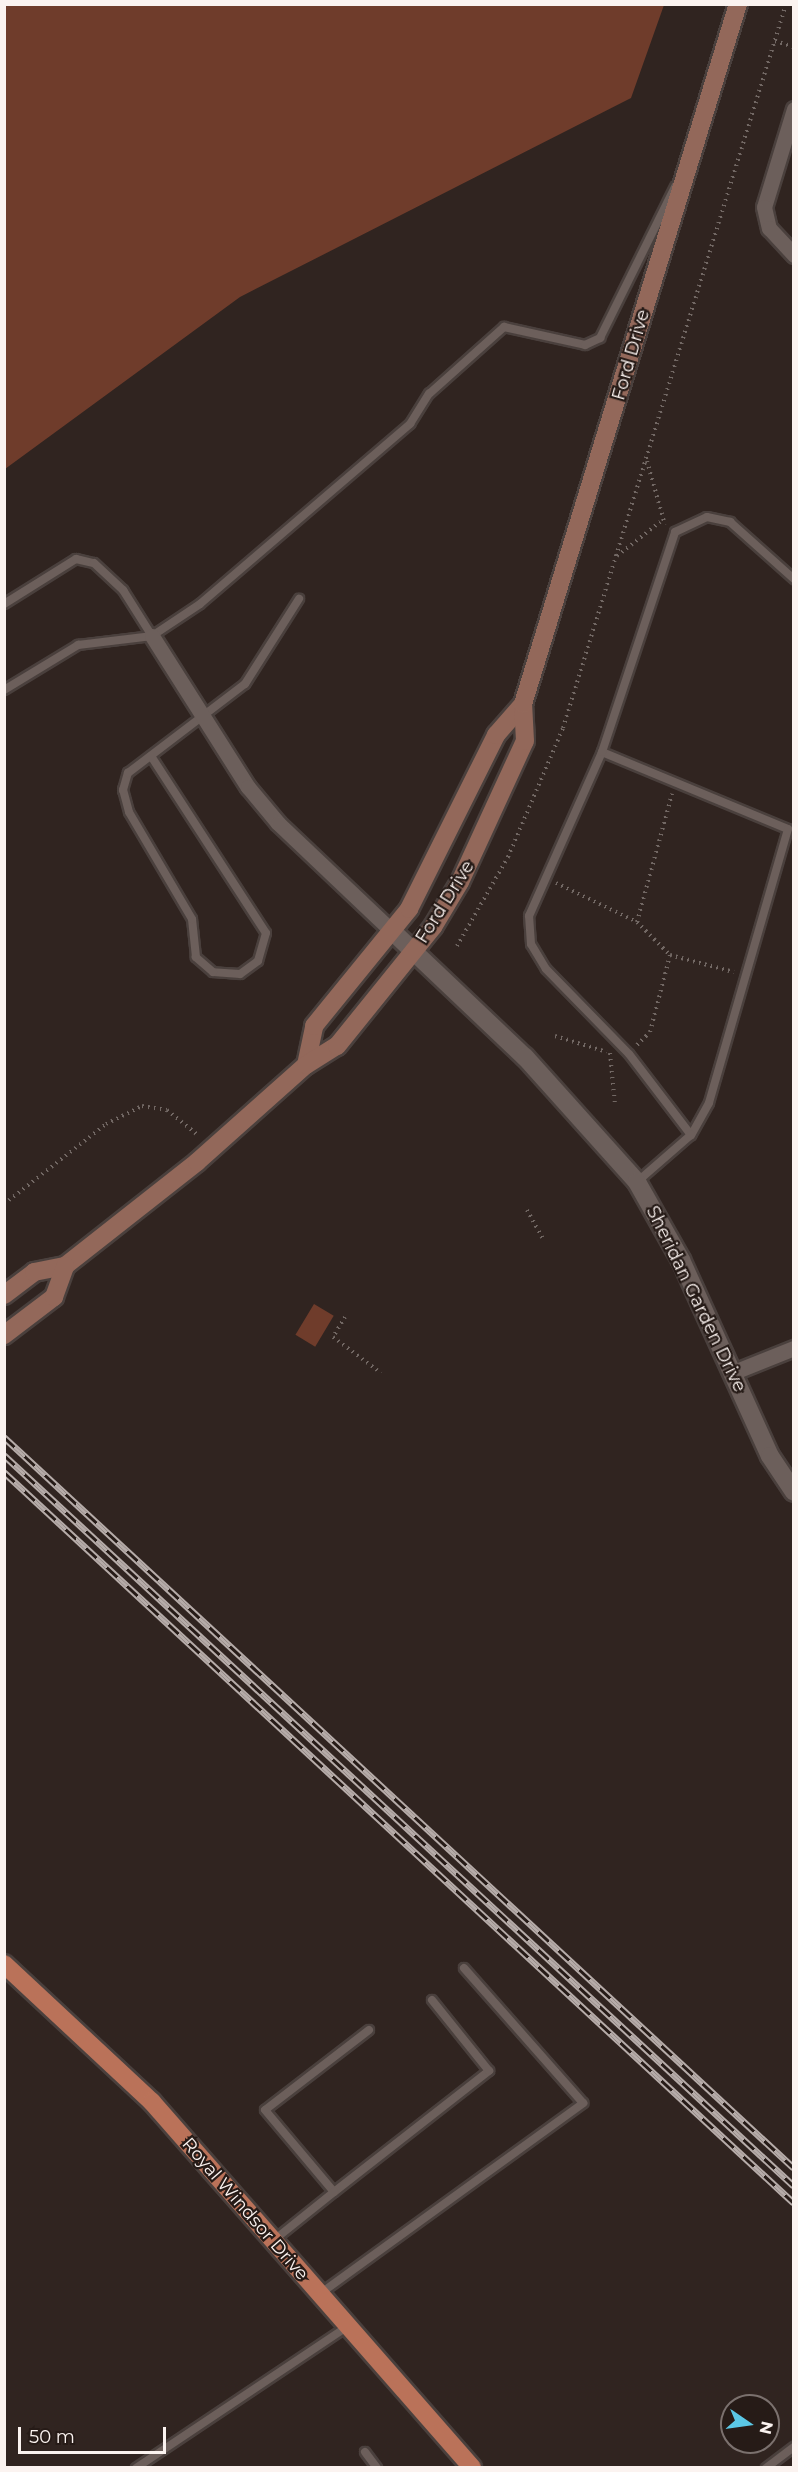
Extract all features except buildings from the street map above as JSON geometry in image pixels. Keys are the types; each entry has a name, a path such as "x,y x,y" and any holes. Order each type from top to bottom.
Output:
{"main road":[{"name":"Ford Drive","path":"4,1295 34,1272 65,1266 212,1149 306,1065 337,1046 413,953 490,825 525,741 524,704 685,168 738,4"},
{"name":"Ford Drive","path":"306,1065 314,1026 392,931 432,869 496,735 524,704"},
{"path":"4,1335 54,1297 65,1266"},
{"name":"Royal Windsor Drive","path":"4,1964 152,2102 472,2468"}],"street":[{"path":"794,109 764,207 769,228 794,255"},
{"name":"Sheridan Garden Drive","path":"152,636 204,718 278,823 525,1057 637,1182 734,1372 770,1456 794,1492"},
{"path":"734,1372 794,1348"}],"lane":[{"path":"4,690 78,645 152,636 200,604 410,424 429,394 472,352 512,325 585,345 600,338 685,168"},
{"path":"691,1135 628,1054 546,969 531,944 529,916 602,752 675,532 707,517 730,522 794,579"},
{"path":"4,604 76,559 94,563 123,590 152,636"},
{"path":"151,756 266,933 258,961 240,974 213,972 196,957 192,919 129,812 123,790 128,773 151,756 204,718 245,684 299,599"},
{"path":"602,752 788,829 709,1103 691,1135 637,1182"},
{"path":"320,2294 583,2103 464,1968"},
{"path":"273,2241 489,2071 432,2000"},
{"path":"334,2192 264,2110 369,2030"},
{"path":"136,2468 349,2326"},
{"path":"766,2468 794,2446"},
{"path":"365,2452 377,2468"}],"path":[{"path":"457,946 543,782 617,556 786,4"},
{"path":"775,41 794,47"},
{"path":"646,458 660,522 675,532"},
{"path":"617,556 660,522"},
{"path":"637,922 675,782"},
{"path":"545,878 637,922 670,954 747,975"},
{"path":"555,1036 609,1052 628,1054 650,1032 670,954"},
{"path":"609,1052 615,1104"},
{"path":"4,1204 106,1124 142,1106 179,1117 212,1149"},
{"path":"526,1210 544,1241"},
{"path":"345,1317 333,1337 381,1373"}],"shaded area":[{"path":"5,4 664,5 631,98 240,297 5,469"},
{"path":"314,1304 334,1316 315,1347 295,1335"}],"railway":[{"path":"4,1437 794,2168"},
{"path":"4,1455 794,2186"},
{"path":"4,1472 794,2203"}]}
